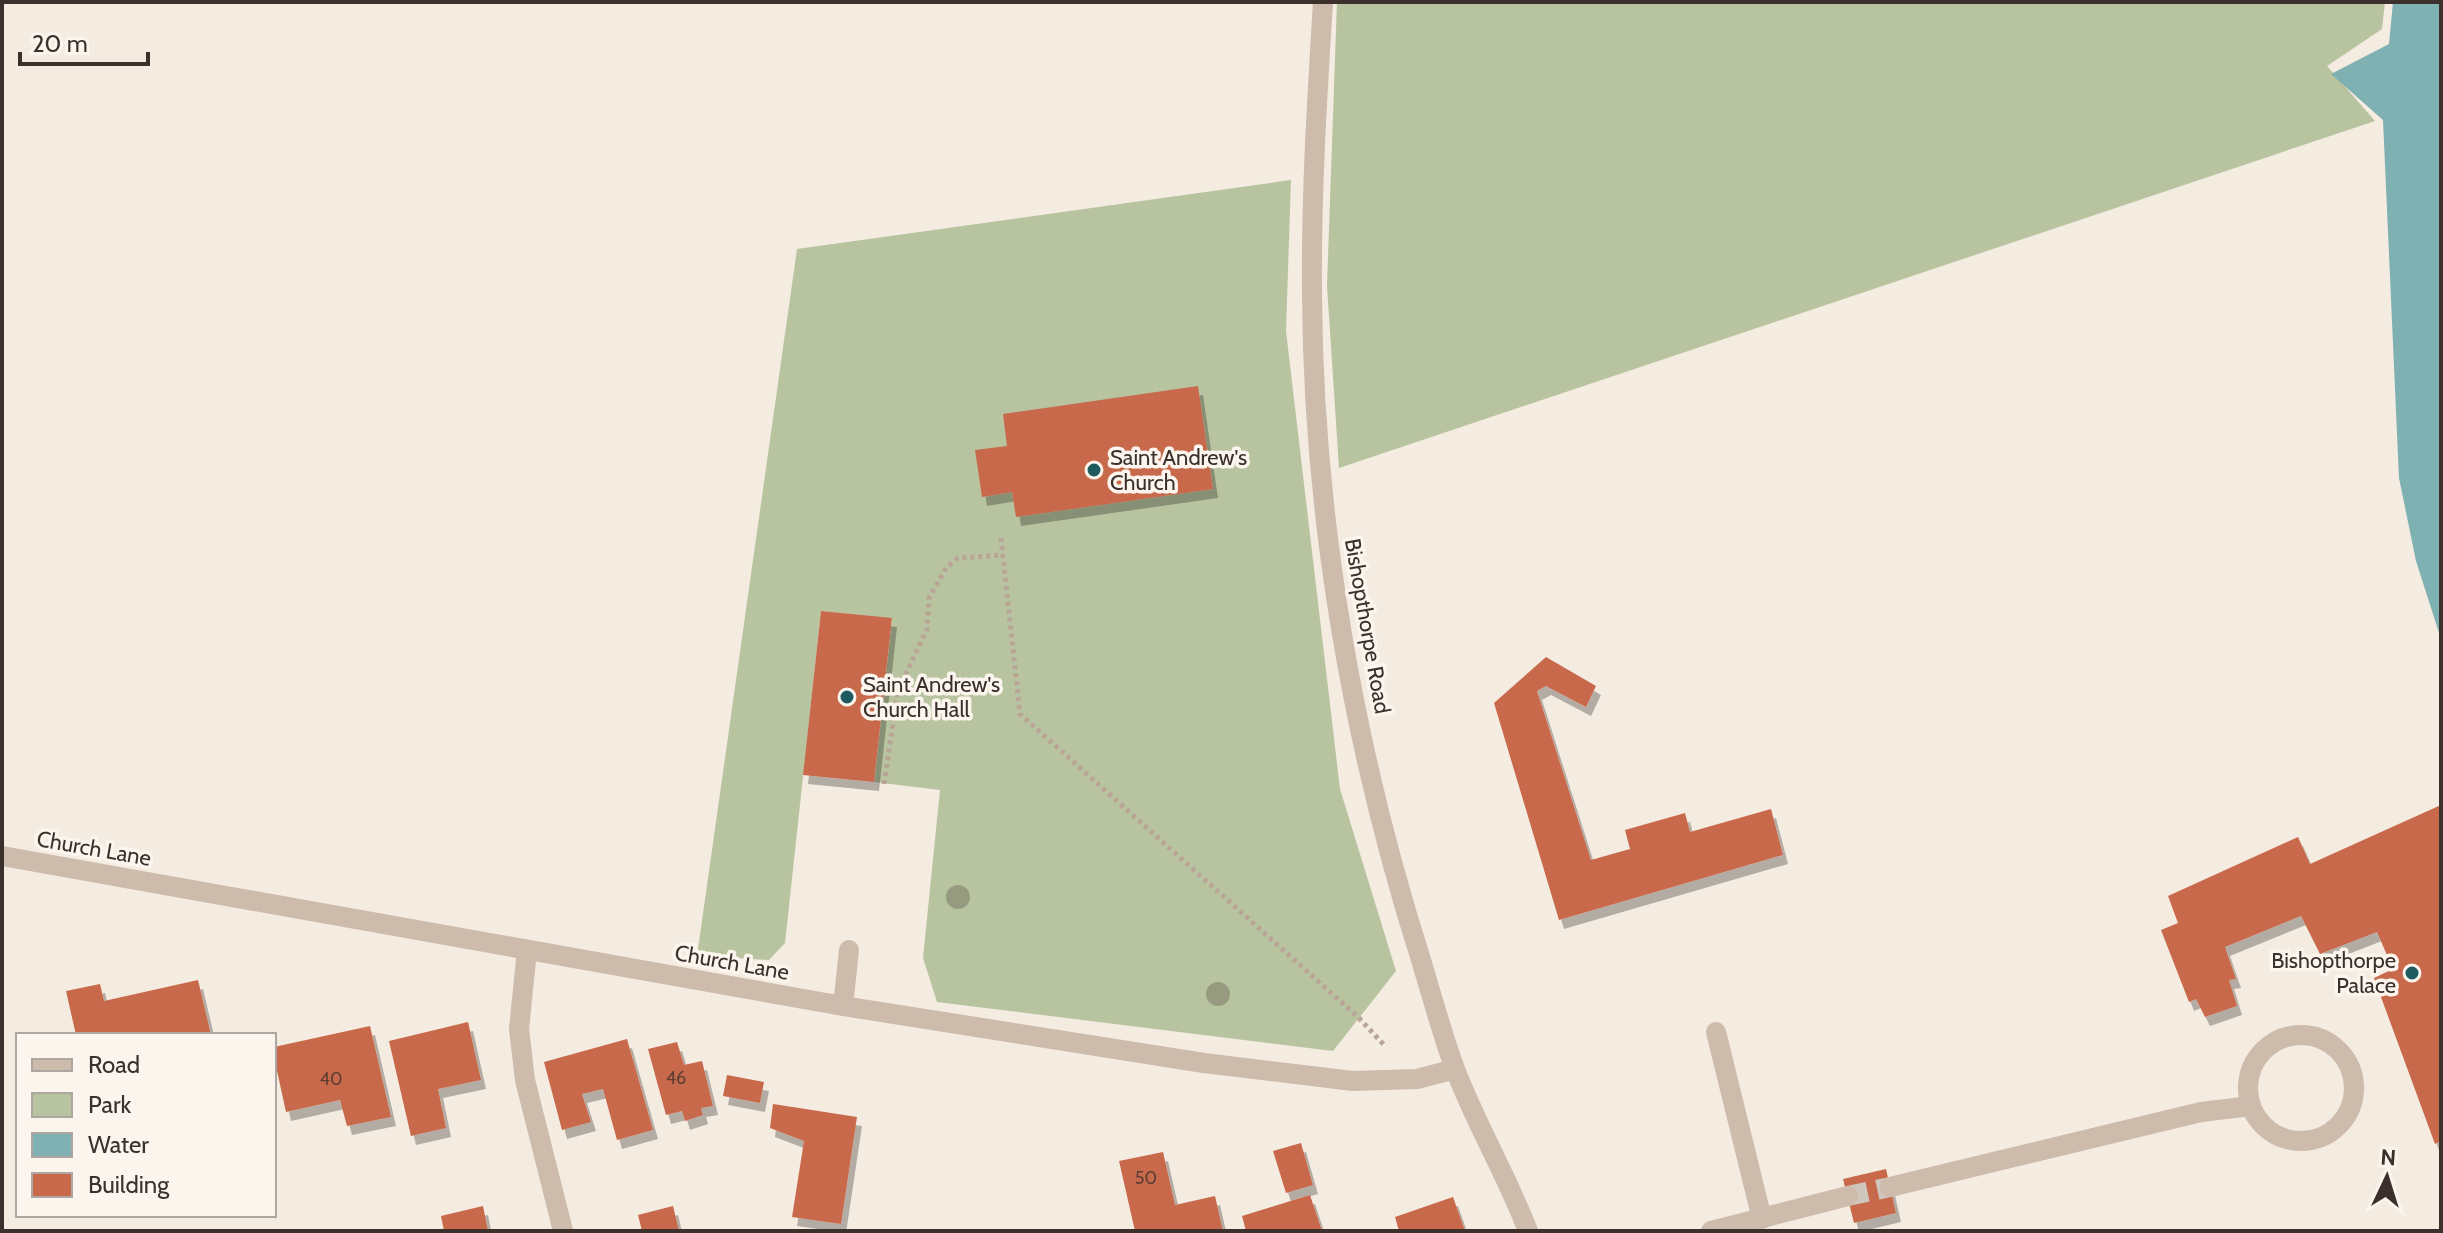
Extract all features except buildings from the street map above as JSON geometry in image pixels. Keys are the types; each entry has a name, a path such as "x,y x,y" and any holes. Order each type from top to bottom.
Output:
{"street":[{"name":"Bishopthorpe Road","path":"1323,2 1312,293 1318,435 1329,542 1346,650 1372,782 1399,890 1455,1069 1528,1231"},
{"name":"Church Lane","path":"2,856 843,1006 1204,1063 1353,1081 1417,1079 1455,1069"},
{"path":"527,950 519,1029 525,1080 563,1231"},
{"path":"843,1006 849,950"},
{"path":"1716,1032 1762,1219"},
{"path":"2284,1037 2318,1037 2334,1045 2353,1074 2354,1092 2350,1110 2340,1125 2326,1135 2308,1141 2290,1141 2274,1134 2260,1122 2251,1106 2247,1090 2249,1073 2257,1057 2269,1045 2284,1037"},
{"path":"1890,1187 2201,1112 2251,1106"},
{"path":"1711,1231 1848,1196"}],"path":[{"path":"1001,538 1020,714 1358,1017 1417,1079"},
{"path":"884,784 898,691 927,629 929,598 946,568 958,558 1003,555"}],"green space":[{"path":"1337,2 2385,2 2382,29 2327,66 2375,121 1339,468 1327,286"},
{"path":"1291,180 1286,331 1340,789 1396,971 1333,1051 937,1002 923,958 940,790 874,782 892,619 821,611 785,943 769,960 697,956 797,249"}],"water":[{"path":"2393,2 2441,2 2441,639 2416,561 2399,478 2383,120 2331,74 2389,44"}],"tunnel":[{"path":"1848,1196 1890,1187"}],"place":[{"name":"Saint Andrew's Church","path":"1094,470"},
{"name":"Saint Andrew's Church Hall","path":"847,697"},
{"name":"Bishopthorpe Palace","path":"2412,973"}]}
